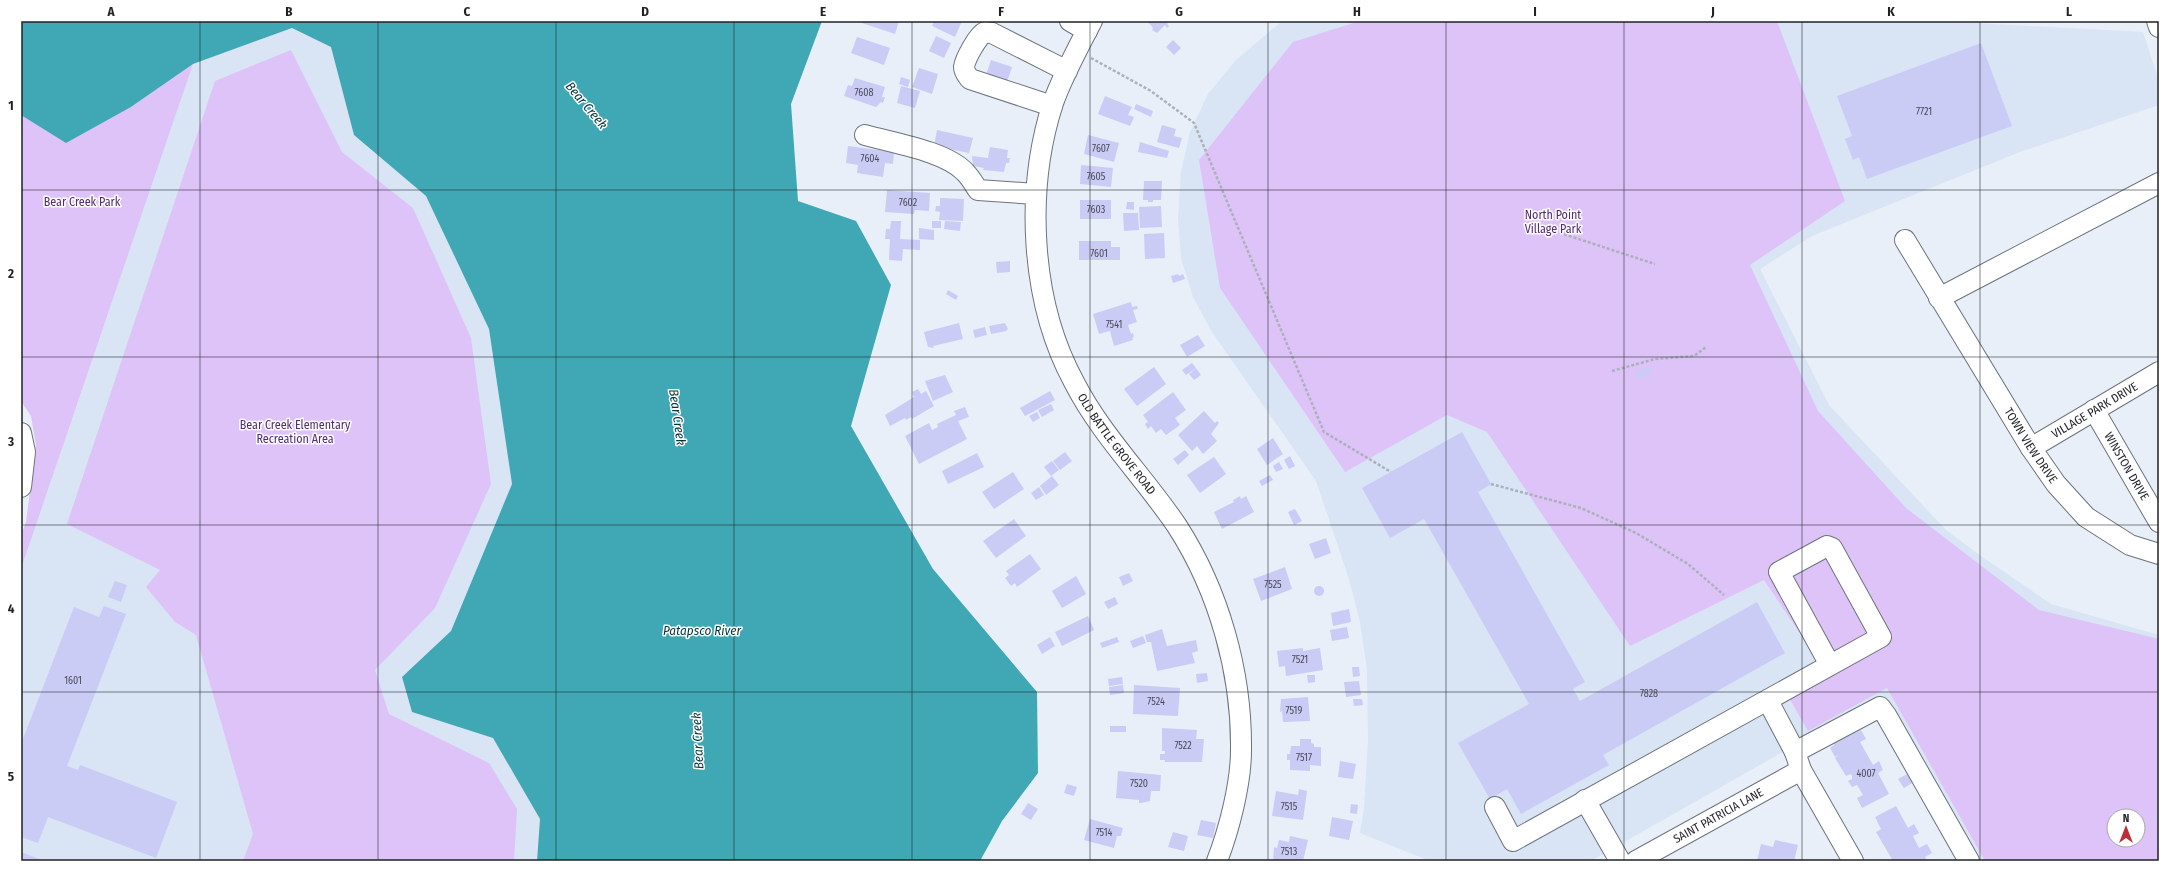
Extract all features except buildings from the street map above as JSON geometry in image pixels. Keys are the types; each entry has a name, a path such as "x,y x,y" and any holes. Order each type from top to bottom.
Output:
{"street":[{"path":"1070,21 1089,26"},
{"path":"2157,21 2159,27"},
{"name":"OLD BATTLE GROVE ROAD","path":"1089,26 1052,106 1039,167 1036,194 1042,286 1048,315 1066,367 1082,396 1104,429 1176,525 1203,571 1233,664 1239,711 1240,762 1227,828 1217,861"},
{"path":"1052,106 970,79 966,74 964,67 979,35 985,32 992,33 1067,71"},
{"path":"865,135 929,152 947,160 965,171 978,190 1036,194"},
{"path":"1939,298 2159,183"},
{"name":"TOWN VIEW DRIVE","path":"1905,240 2031,448 2056,484 2086,517 2130,545 2159,554"},
{"name":"VILLAGE PARK DRIVE","path":"2031,448 2159,372"},
{"name":"WINSTON DRIVE","path":"2094,410 2159,522"},
{"path":"21,433 25,452 21,487"},
{"path":"1495,807 1513,841 1881,637 1832,548 1827,546 1779,572 1830,665"},
{"path":"1768,701 1798,761 1853,861"},
{"name":"SAINT PATRICIA LANE","path":"1636,861 1798,761 1880,707 1969,861"},
{"path":"1586,800 1620,861"}],"path":[{"path":"1077,50 1151,91 1194,123 1324,432 1391,472"},
{"path":"1545,228 1656,264"},
{"path":"1612,371 1656,359 1694,356 1706,347"},
{"path":"1492,484 1581,508 1636,533 1688,564 1724,595"}],"shaded area":[{"name":"North Point Village Park","path":"1282,21 1937,21 2143,32 2159,81 2159,105 2020,152 1812,236 1760,269 1829,405 1946,530 2051,604 2159,635 2159,861 1976,861 1883,695 1591,861 1430,861 1360,833 1364,809 1368,741 1367,670 1360,622 1349,579 1316,481 1212,332 1193,297 1181,258 1178,218 1181,172 1190,132 1208,94 1236,60"},
{"name":"Bear Creek Elementary Recreation Area","path":"292,28 331,46 354,135 426,196 489,329 512,484 451,631 402,677 412,712 493,738 540,819 537,861 21,861 21,569 193,64"}],"green space":[{"name":"North Point Village Park","path":"1360,21 1777,21 1845,201 1750,265 1818,411 1906,508 2039,610 2159,639 2159,861 1985,861 1887,688 1808,731 1788,696 1829,676 1764,580 1630,646 1487,432 1447,415 1345,472 1220,288 1199,160 1293,42"},
{"name":"Bear Creek Elementary Recreation Area","path":"291,50 342,152 413,208 471,338 491,484 435,608 375,670 389,714 489,763 517,809 514,861 243,861 253,834 196,635 175,622 146,587 160,570 67,524 215,81"},
{"name":"Bear Creek Park","path":"193,64 21,569 21,535 26,522 36,445 31,416 21,401 21,83 85,132 131,107"}],"water":[{"name":"Patapsco River","path":"21,21 822,21 791,104 798,201 856,221 891,285 851,426 933,569 1037,692 1038,773 1002,821 980,861 537,861 540,819 493,738 412,712 402,677 451,631 512,484 489,329 426,196 354,135 331,47 292,28 193,64 131,107 66,143 21,115"}],"water label":[{"name":"Bear Creek","path":"587,105"},
{"name":"Bear Creek","path":"678,417"},
{"name":"Bear Creek","path":"697,741"}]}
